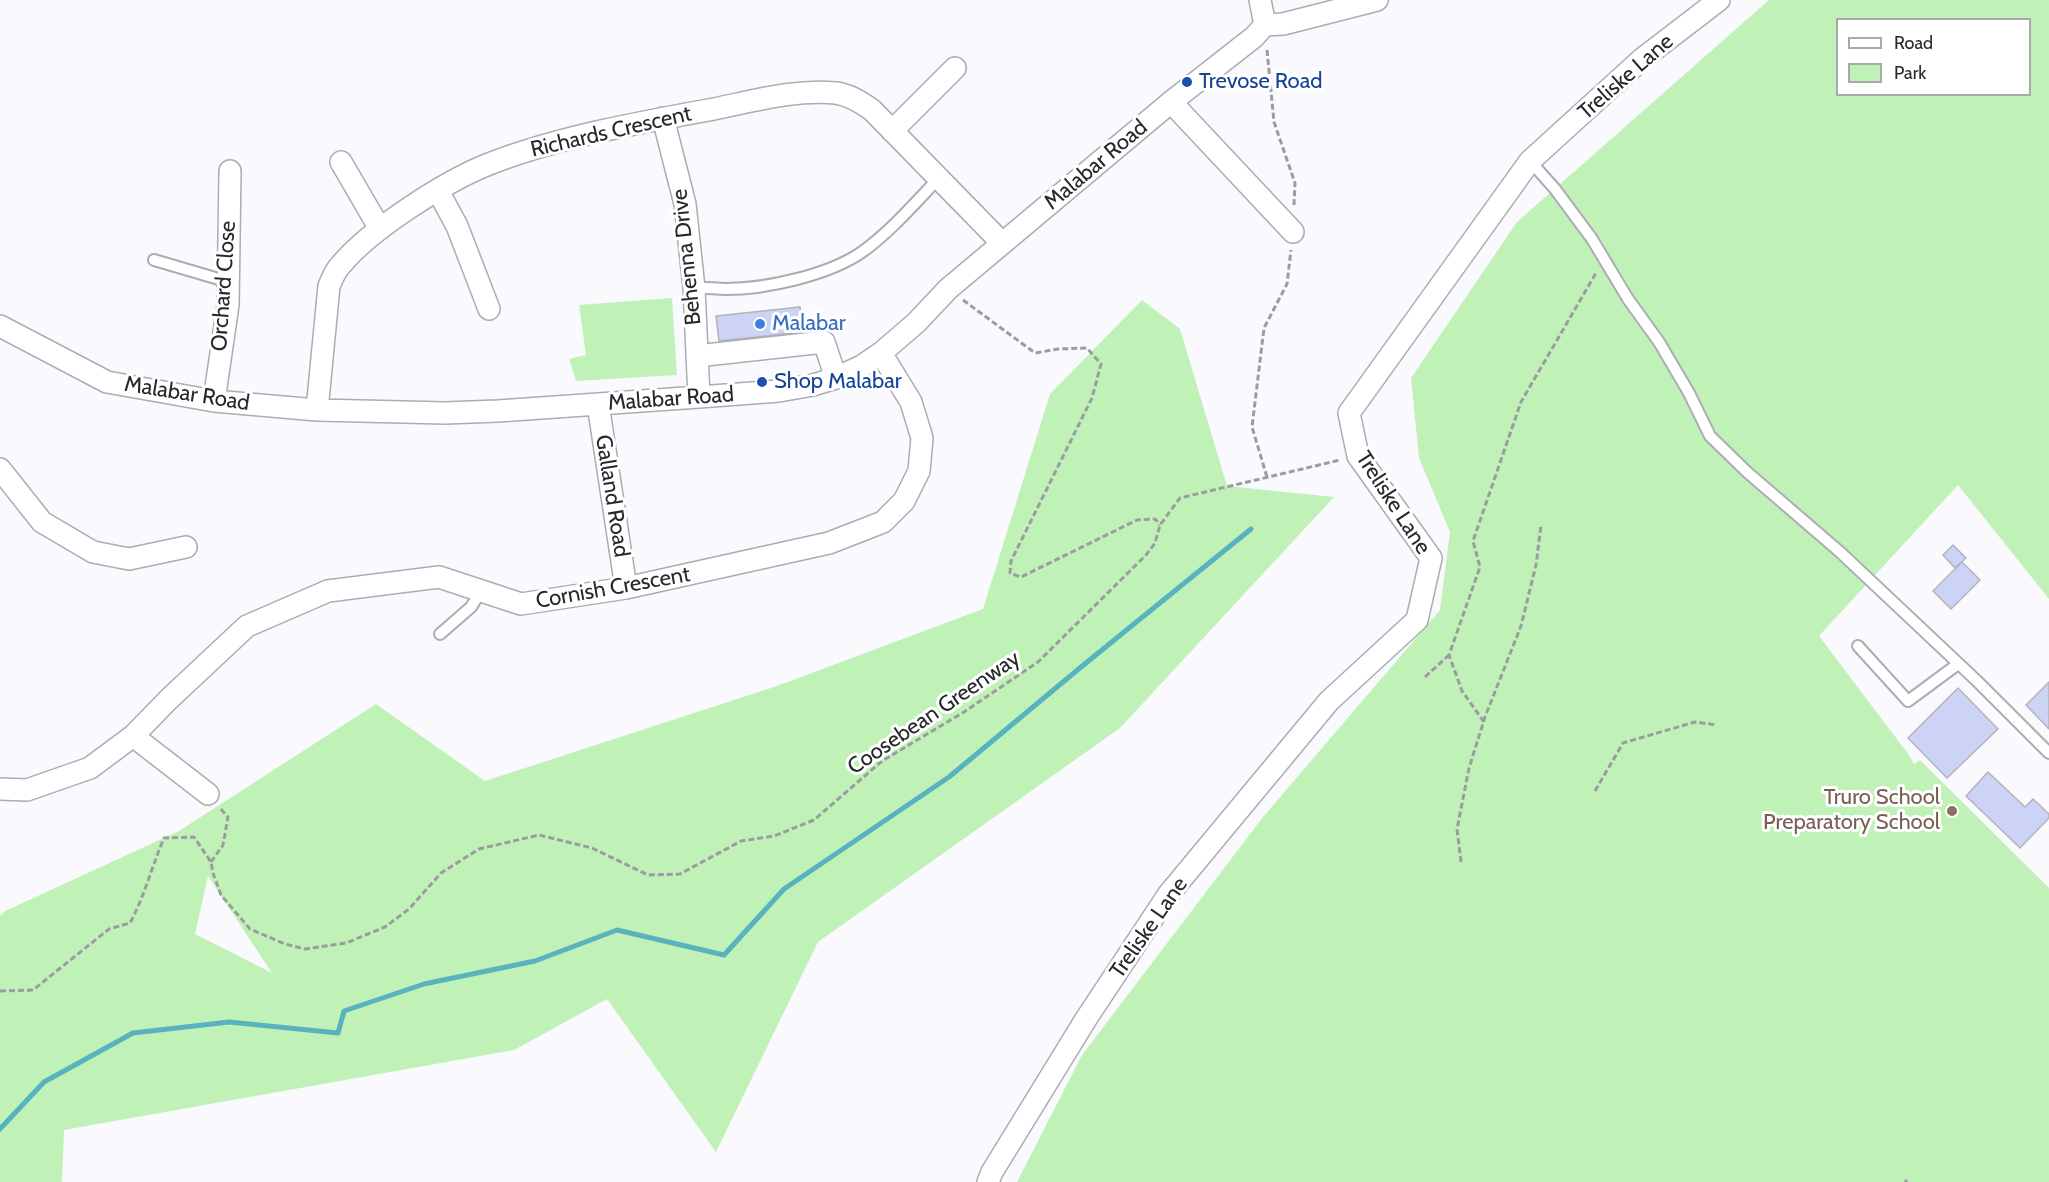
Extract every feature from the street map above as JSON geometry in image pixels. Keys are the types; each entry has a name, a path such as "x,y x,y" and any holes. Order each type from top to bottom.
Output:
{"street":[{"path":"1260,0 1265,25 1283,24 1377,0"},
{"name":"Treliske Lane","path":"988,1182 1086,1019 1168,895 1329,701 1417,620 1431,558 1358,456 1349,413 1530,161 1642,60 1719,0"},
{"name":"Malabar Road","path":"2,334 107,382 214,401 317,410 456,412 699,398 779,391 813,385 862,366 881,353 916,323 948,289 1172,102 1254,37 1265,25"},
{"path":"892,131 954,68"},
{"name":"Richards Crescent","path":"317,410 329,286 338,268 357,247 380,229 438,191 488,164 539,147 663,118 796,93 837,93 855,98 872,110 1002,243"},
{"path":"1172,102 1293,232"},
{"name":"Behenna Drive","path":"663,118 685,204 694,288 699,398"},
{"path":"341,162 380,229"},
{"name":"Orchard Close","path":"214,401 228,305 230,171"},
{"path":"438,191 457,226 489,309"},
{"path":"697,356 824,342 836,378"},
{"name":"Cornish Crescent","path":"0,789 27,790 90,768 133,735 247,626 328,591 440,577 520,604 626,588 829,543 883,522 904,501 919,471 922,438 911,402 881,353"},
{"name":"Galland Road","path":"597,404 626,588"},
{"path":"0,468 42,522 93,552 129,559 186,548"},
{"path":"133,735 208,794"}],"lane":[{"path":"1530,161 1556,189 1592,239 1628,299 1659,342 1710,436 1747,472 1840,552 2049,753"},
{"path":"694,288 726,289 752,286 827,270 862,252 938,179"},
{"path":"154,260 229,282"},
{"path":"440,634 471,607 481,591"},
{"path":"1858,646 1908,701 1958,664"}],"path":[{"path":"1265,25 1274,122 1295,183 1293,232 1287,284 1264,328 1252,427 1267,477"},
{"path":"1425,677 1449,654 1480,567 1473,541 1521,402 1604,258"},
{"path":"948,289 1035,353 1087,348 1101,364 1092,398 1011,561 1010,573 1021,577 1137,520 1155,519 1160,525"},
{"name":"Coosebean Greenway","path":"0,991 33,990 109,929 130,922 143,899 152,864 164,838 194,837 211,862 221,895 250,929 285,944 305,949 346,943 386,927 409,909 441,873 479,849 538,835 592,848 648,874 680,874 741,841 774,836 814,820 882,762 964,712 1038,662 1146,555 1155,543 1160,525 1180,498 1358,456"},
{"path":"1461,862 1457,829 1469,768 1521,626 1536,565 1541,525"},
{"path":"1449,654 1462,691 1484,722"},
{"path":"1595,791 1623,743 1695,722 1717,725"},
{"path":"208,794 228,817 223,845 211,862"}],"green space":[{"path":"1769,0 2049,0 2049,599 1958,485 1819,636 1914,764 1920,760 2049,888 2049,1182 1017,1182 1082,1055 1263,817 1440,610 1450,532 1419,458 1411,378 1517,222"},
{"path":"672,298 677,375 576,381 569,359 586,355 579,305"},
{"path":"1142,300 1180,329 1227,486 1334,497 1120,728 818,942 716,1152 607,999 514,1050 64,1130 62,1182 0,1182 0,916 5,911 179,831 376,704 485,781 774,687 983,609 1050,394","holes":["208,876 272,973 195,934"]}],"building":[{"name":"Malabar","path":"800,307 803,332 719,341 716,316"},
{"path":"1953,545 1966,558 1955,568 1943,555"},
{"path":"1962,562 1980,580 1951,609 1933,591"},
{"path":"2049,682 2049,729 2026,705"},
{"path":"1958,688 1998,729 1947,778 1908,738"},
{"path":"1988,772 2025,807 2033,799 2049,814 2049,818 2020,848 1966,796"}],"waterway":[{"path":"0,1129 44,1082 133,1033 229,1022 338,1033 344,1011 424,984 535,961 617,930 724,955 784,889 949,777 1251,529"}],"place":[{"name":"Trevose Road","path":"1187,82"},
{"name":"Malabar","path":"760,324"},
{"name":"Shop Malabar","path":"762,382"},
{"name":"Truro School Preparatory School","path":"1952,811"}]}
